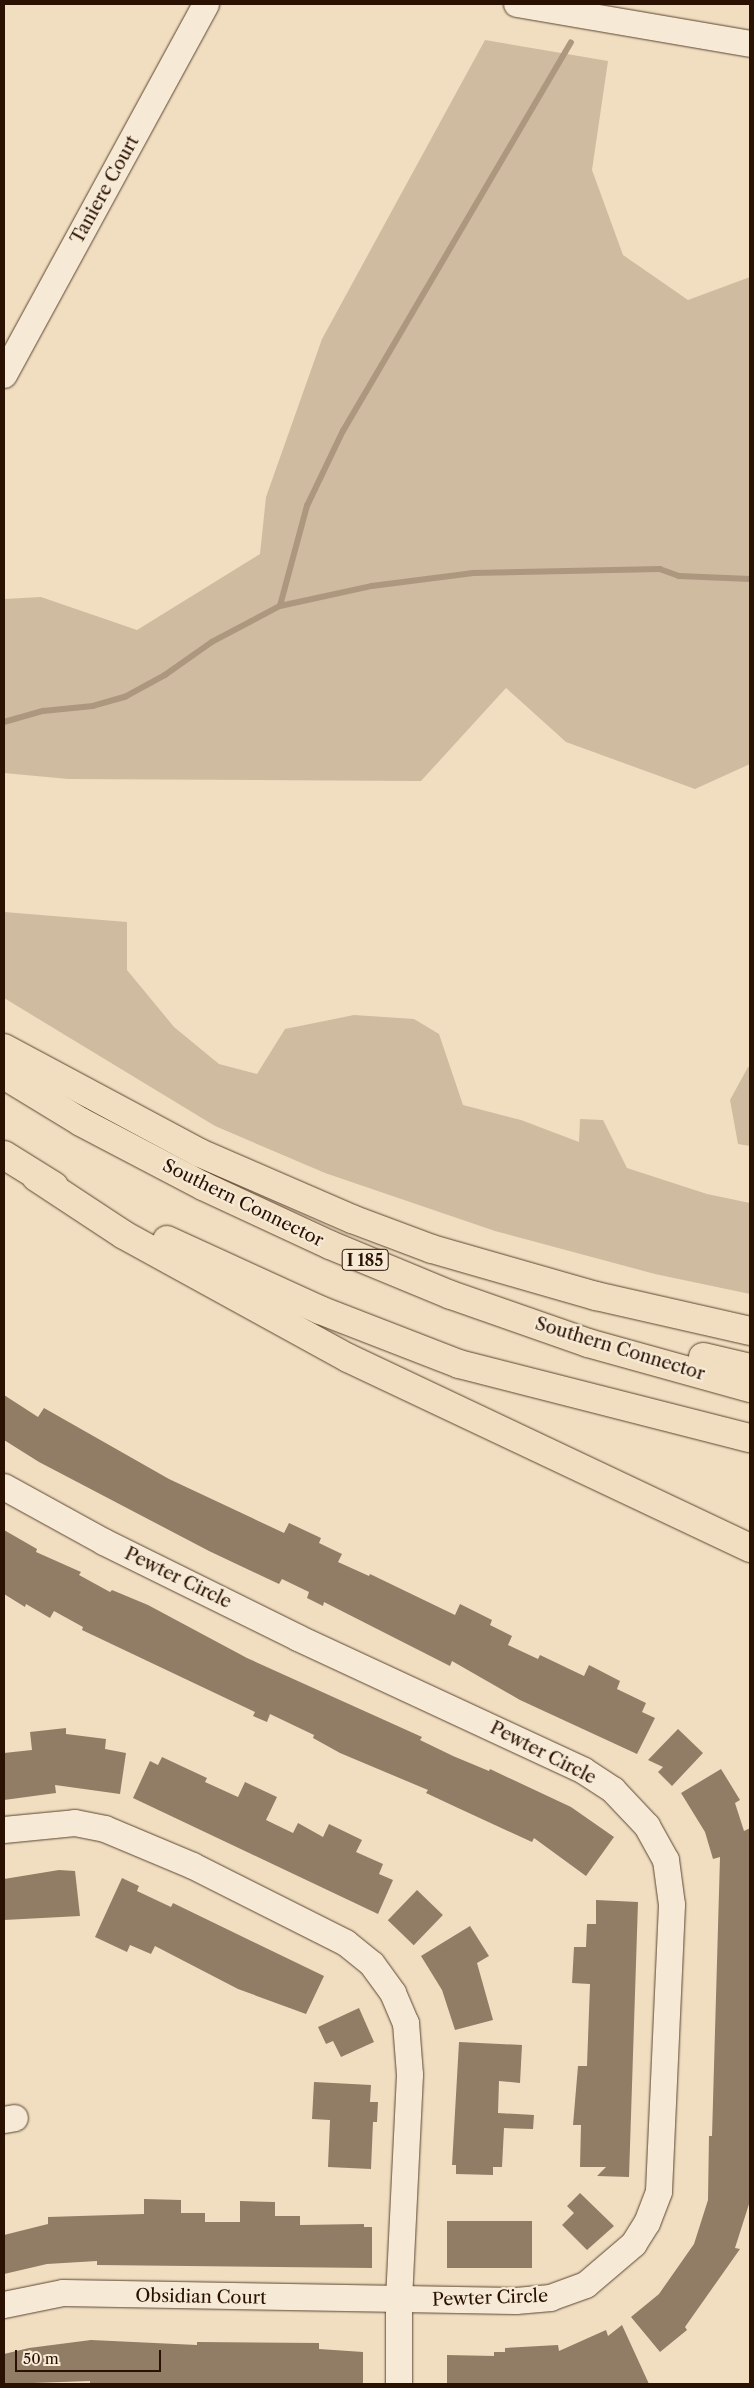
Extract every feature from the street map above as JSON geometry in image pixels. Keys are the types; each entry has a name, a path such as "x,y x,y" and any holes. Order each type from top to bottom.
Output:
{"highway":[{"path":"4,1048 200,1153 352,1219 432,1249 596,1296 750,1331"},
{"name":"Southern Connector","path":"4,1076 81,1122 203,1186 338,1248 451,1295 485,1305 588,1343 750,1388"},
{"path":"4,1155 124,1235 348,1358 750,1548"},
{"path":"36,1177 320,1310 459,1364 750,1438"},
{"path":"485,1305 532,1313 750,1368"}],"street":[{"name":"Taniere Court","path":"4,375 206,4"},
{"path":"517,4 750,44"},
{"name":"Pewter Circle","path":"4,1487 104,1542 254,1616 584,1771 613,1790 647,1826 666,1860 672,1905 659,2192 647,2223 634,2244 617,2261 586,2285 551,2298 399,2301"},
{"path":"4,1830 75,1822 105,1829 193,1866 346,1943 372,1964 392,1993 406,2023 409,2058 399,2301 399,2384"},
{"name":"Obsidian Court","path":"4,2305 62,2294 399,2301"}],"shaded area":[{"path":"485,40 608,61 592,170 623,255 688,300 750,277 750,764 695,789 566,742 506,688 421,781 68,779 4,773 4,599 41,597 137,630 260,554 266,497 322,339"},
{"path":"4,912 127,922 127,970 174,1027 219,1064 257,1074 285,1029 354,1015 414,1019 439,1034 463,1105 521,1120 579,1142 580,1119 603,1120 627,1168 707,1194 750,1203 750,1294 655,1274 495,1231 325,1173 215,1126 4,998"},
{"path":"748,1067 750,1067 750,1146 738,1144 730,1100"}],"building":[{"path":"4,1395 38,1417 44,1408 169,1479 284,1533 289,1523 321,1538 319,1543 342,1554 338,1562 369,1576 370,1574 455,1615 460,1604 492,1620 490,1625 512,1636 508,1645 538,1659 540,1655 584,1676 589,1665 620,1681 617,1689 646,1703 642,1712 655,1718 637,1754 520,1700 452,1661 450,1666 324,1602 323,1606 307,1598 309,1592 282,1579 279,1584 209,1551 39,1462 4,1440"},
{"path":"4,1530 37,1549 36,1552 81,1572 79,1575 110,1592 112,1590 148,1605 247,1658 422,1737 420,1740 453,1756 489,1771 490,1769 571,1807 614,1837 586,1876 534,1838 532,1842 426,1793 428,1790 340,1753 313,1738 314,1735 270,1714 267,1722 253,1716 255,1712 82,1630 83,1627 54,1611 50,1618 26,1604 25,1607 4,1594"},
{"path":"66,1728 66,1734 106,1739 105,1749 126,1753 120,1794 55,1785 56,1793 4,1800 4,1753 32,1750 30,1732"},
{"path":"678,1729 703,1753 672,1786 658,1772 663,1767 648,1760"},
{"path":"162,1757 207,1778 205,1782 238,1797 245,1782 277,1797 266,1820 293,1833 298,1823 323,1837 329,1824 362,1840 356,1852 383,1864 379,1874 393,1880 378,1914 133,1798 150,1761 158,1765"},
{"path":"721,1769 740,1800 735,1803 744,1831 750,1828 750,2201 735,2248 740,2249 685,2327 687,2330 660,2352 631,2317 659,2294 694,2244 708,2200 709,2136 712,2136 720,1857 713,1859 705,1832 681,1793"},
{"path":"59,1870 75,1871 80,1916 4,1920 4,1879"},
{"path":"122,1878 139,1886 137,1891 171,1907 173,1903 324,1976 306,2014 238,1989 155,1946 151,1954 130,1945 127,1952 95,1937"},
{"path":"417,1890 443,1915 414,1945 388,1920"},
{"path":"596,1900 638,1902 629,2177 597,2176 606,2167 580,2167 581,2125 573,2125 578,2066 587,2066 590,1984 572,1983 574,1947 586,1947 587,1924 596,1924"},
{"path":"470,1926 489,1956 477,1963 493,2020 455,2030 442,1990 421,1956"},
{"path":"359,2008 374,2042 341,2057 333,2041 326,2044 318,2027"},
{"path":"459,2042 522,2045 520,2083 499,2081 498,2113 534,2115 533,2129 504,2128 502,2167 493,2167 493,2175 456,2174 456,2165 452,2165"},
{"path":"314,2082 371,2085 370,2102 378,2102 377,2122 373,2122 371,2169 328,2167 330,2120 312,2119"},
{"path":"580,2193 614,2226 587,2250 562,2225 574,2213 567,2206"},
{"path":"144,2199 181,2200 181,2213 205,2213 205,2222 240,2222 240,2201 275,2202 275,2216 300,2216 300,2225 364,2224 364,2227 372,2227 372,2268 97,2265 97,2261 47,2264 4,2274 4,2235 48,2224 48,2217 144,2214"},
{"path":"447,2221 532,2221 532,2268 447,2268"},
{"path":"622,2325 649,2384 447,2384 447,2355 494,2356 494,2352 505,2352 505,2348 558,2345 559,2351 606,2330 608,2336"},
{"path":"91,2340 197,2345 197,2342 319,2343 319,2349 363,2352 363,2384 90,2384 90,2381 4,2384 4,2354 29,2348"}],"waterway":[{"path":"280,606 307,506 343,431 571,43"},
{"path":"4,722 43,711 93,706 125,697 165,675 212,642 280,606 372,586 473,573 660,569 679,576 750,579"}]}
